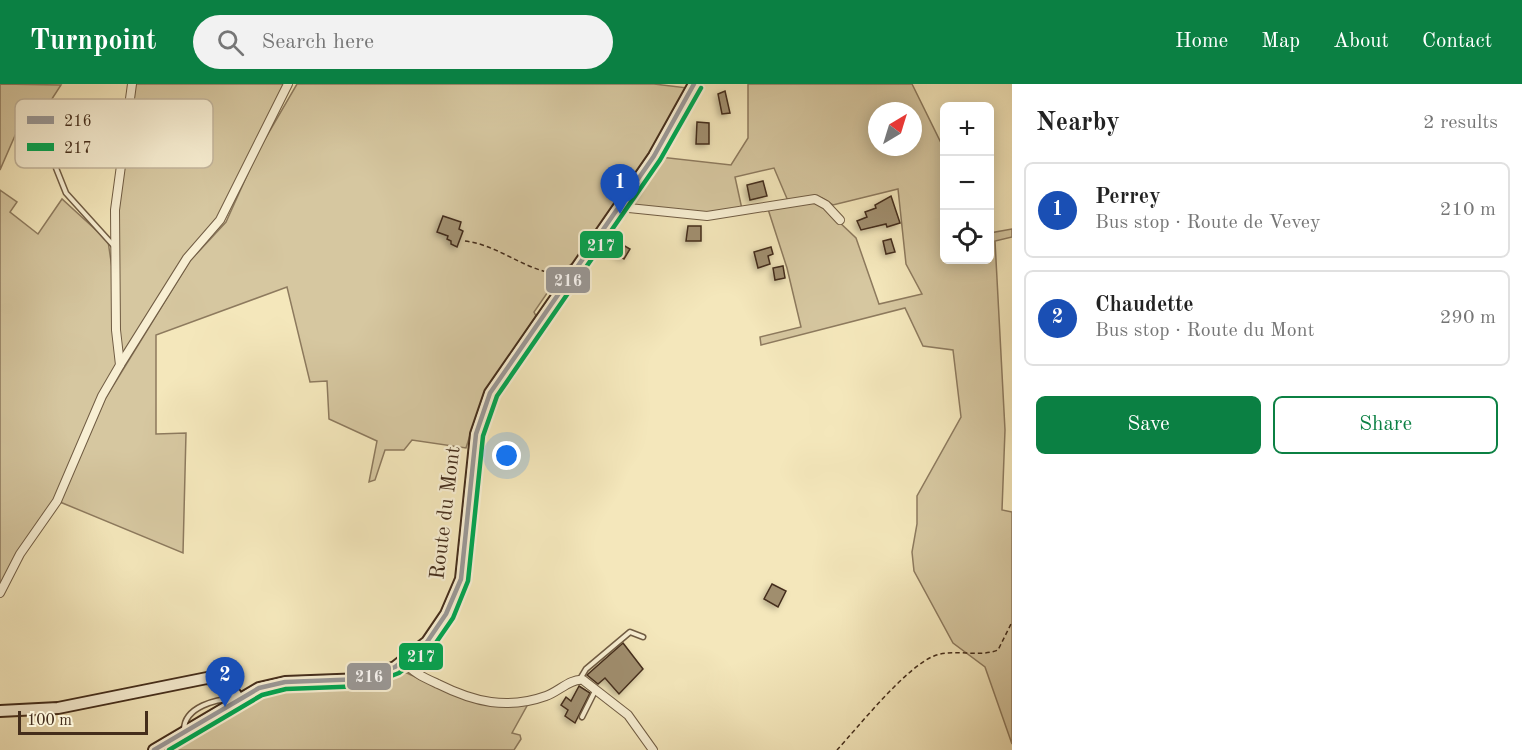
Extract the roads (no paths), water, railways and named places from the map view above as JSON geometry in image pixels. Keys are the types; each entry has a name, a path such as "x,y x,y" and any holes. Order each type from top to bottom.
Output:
{"main road":[{"name":"Route du Mont","path":"154,750 259,688 279,683 363,679 404,662 435,631 459,586 465,558 476,434 487,401 674,125 694,84"},
{"path":"0,711 58,708 207,678 226,681 239,699"}],"street":[{"path":"130,99 132,84"},
{"path":"0,593 20,554 57,501 102,396 120,364 187,258 220,220 288,84"},
{"path":"120,168 114,210 113,245 118,291 116,330 120,364"},
{"path":"619,207 707,216 815,199 826,205 840,220"},
{"path":"404,662 421,676 476,701 490,704 512,703 544,697 580,679 628,715 653,750"}],"lane":[{"path":"56,168 66,193 113,245"},
{"path":"580,679 586,669 630,632 643,637"},
{"path":"582,717 596,689"}],"place":[{"name":"Perrey","path":"620,214"},
{"name":"Chaudette","path":"225,707"}]}
